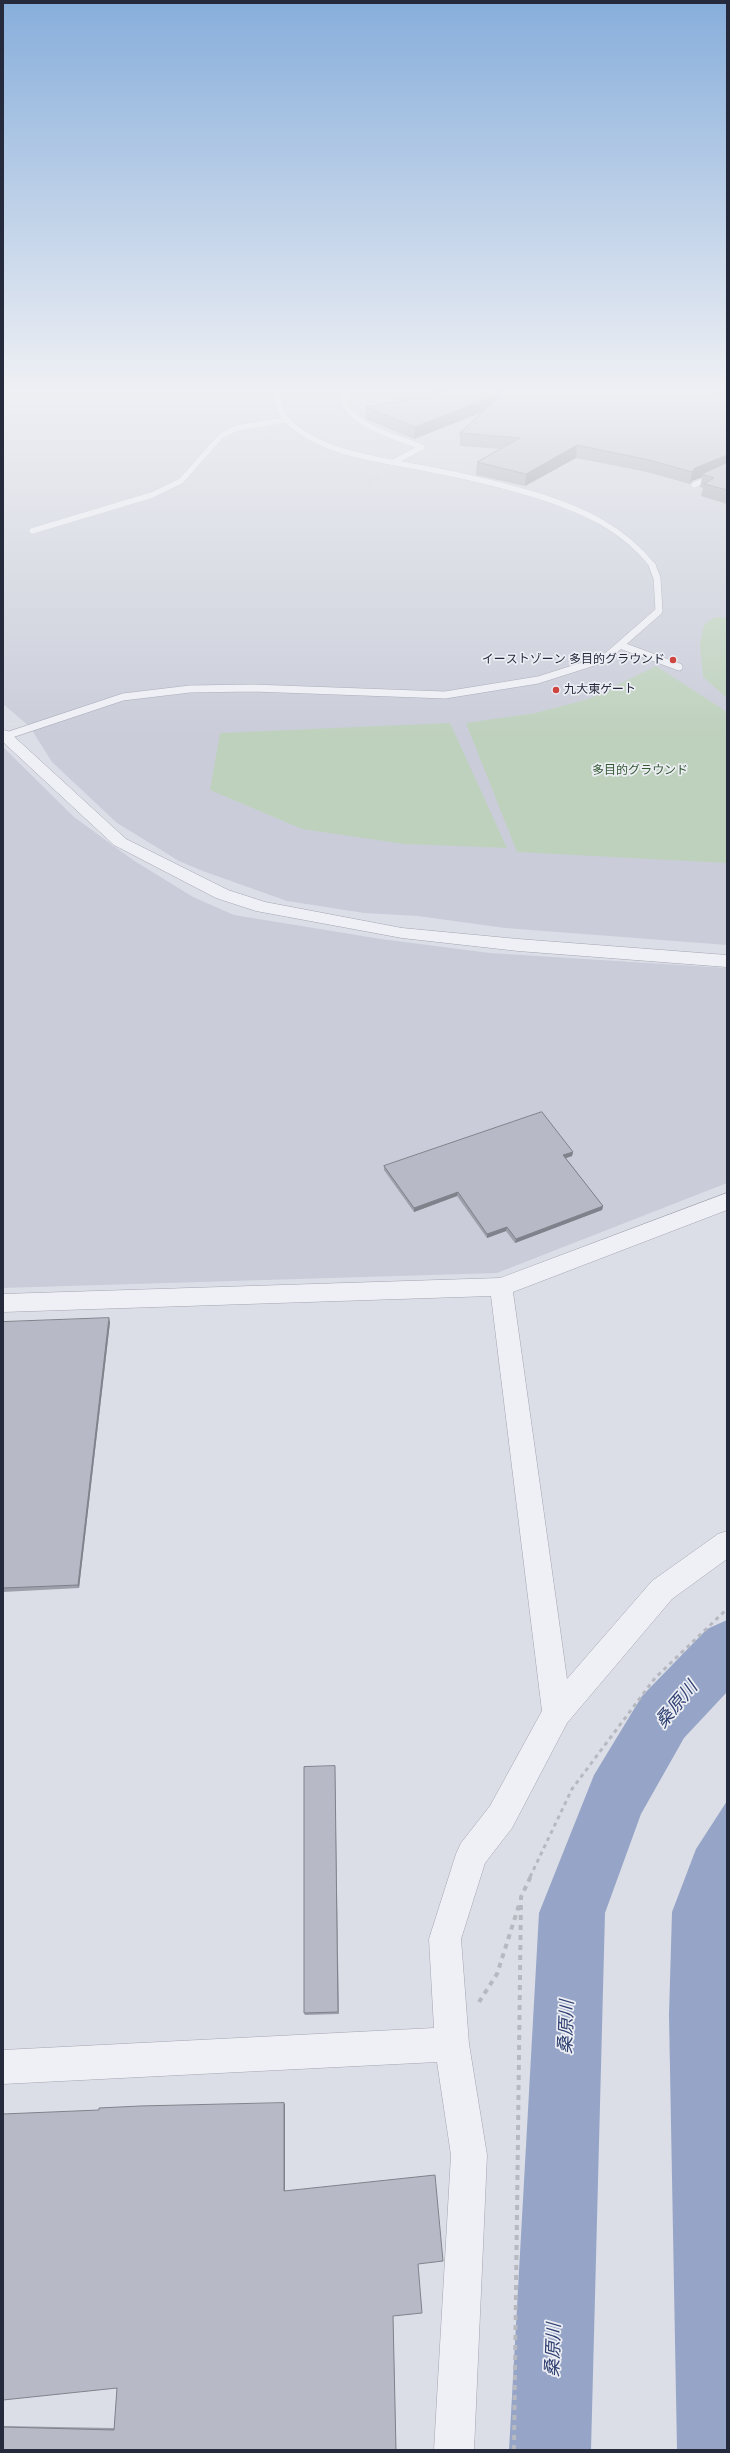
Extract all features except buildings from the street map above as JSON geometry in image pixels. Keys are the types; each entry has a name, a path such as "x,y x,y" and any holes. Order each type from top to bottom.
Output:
{"street":[{"path":"4,735 120,842 222,894 262,907 402,933 518,945 727,961"},
{"path":"3,1303 501,1287 727,1201"},
{"path":"501,1287 556,1713"},
{"path":"454,2450 469,2155 452,2044 445,1939 472,1854 501,1817 556,1713 662,1590 727,1543"},
{"path":"3,2067 452,2044"}],"lane":[{"path":"32,531 114,506"},
{"path":"4,735 123,697 190,689 254,688 445,695 538,680 604,659 659,611 656,570 631,539 586,512 567,506"},
{"path":"620,645 678,667"}],"path":[{"path":"477,2006 497,1974 521,1897 572,1789 655,1678 727,1610"},
{"path":"514,2450 521,1897"}],"shaded area":[{"path":"3,506 727,506 727,945 505,928 418,916 364,913 287,901 179,861 117,823 52,762 30,727 3,704"},
{"path":"3,747 74,817 133,860 193,897 234,915 381,939 490,953 727,968 727,1183 497,1273 3,1288"}],"green space":[{"path":"715,617 727,618 727,698 703,677 700,644 704,625"},
{"name":"多目的グラウンド","path":"656,666 727,712 727,863 517,852 466,723 535,713 589,699"},
{"path":"450,723 507,848 404,844 302,829 210,790 220,733"}],"water":[{"path":"727,1801 727,2450 677,2450 669,2015 672,1912 696,1849"}],"waterway":[{"name":"桑原川","path":"550,2450 572,1913 616,1797 663,1717 727,1649"}],"place":[{"name":"イーストゾーン 多目的グラウンド","path":"673,660"},
{"name":"九大東ゲート","path":"556,690"}]}
